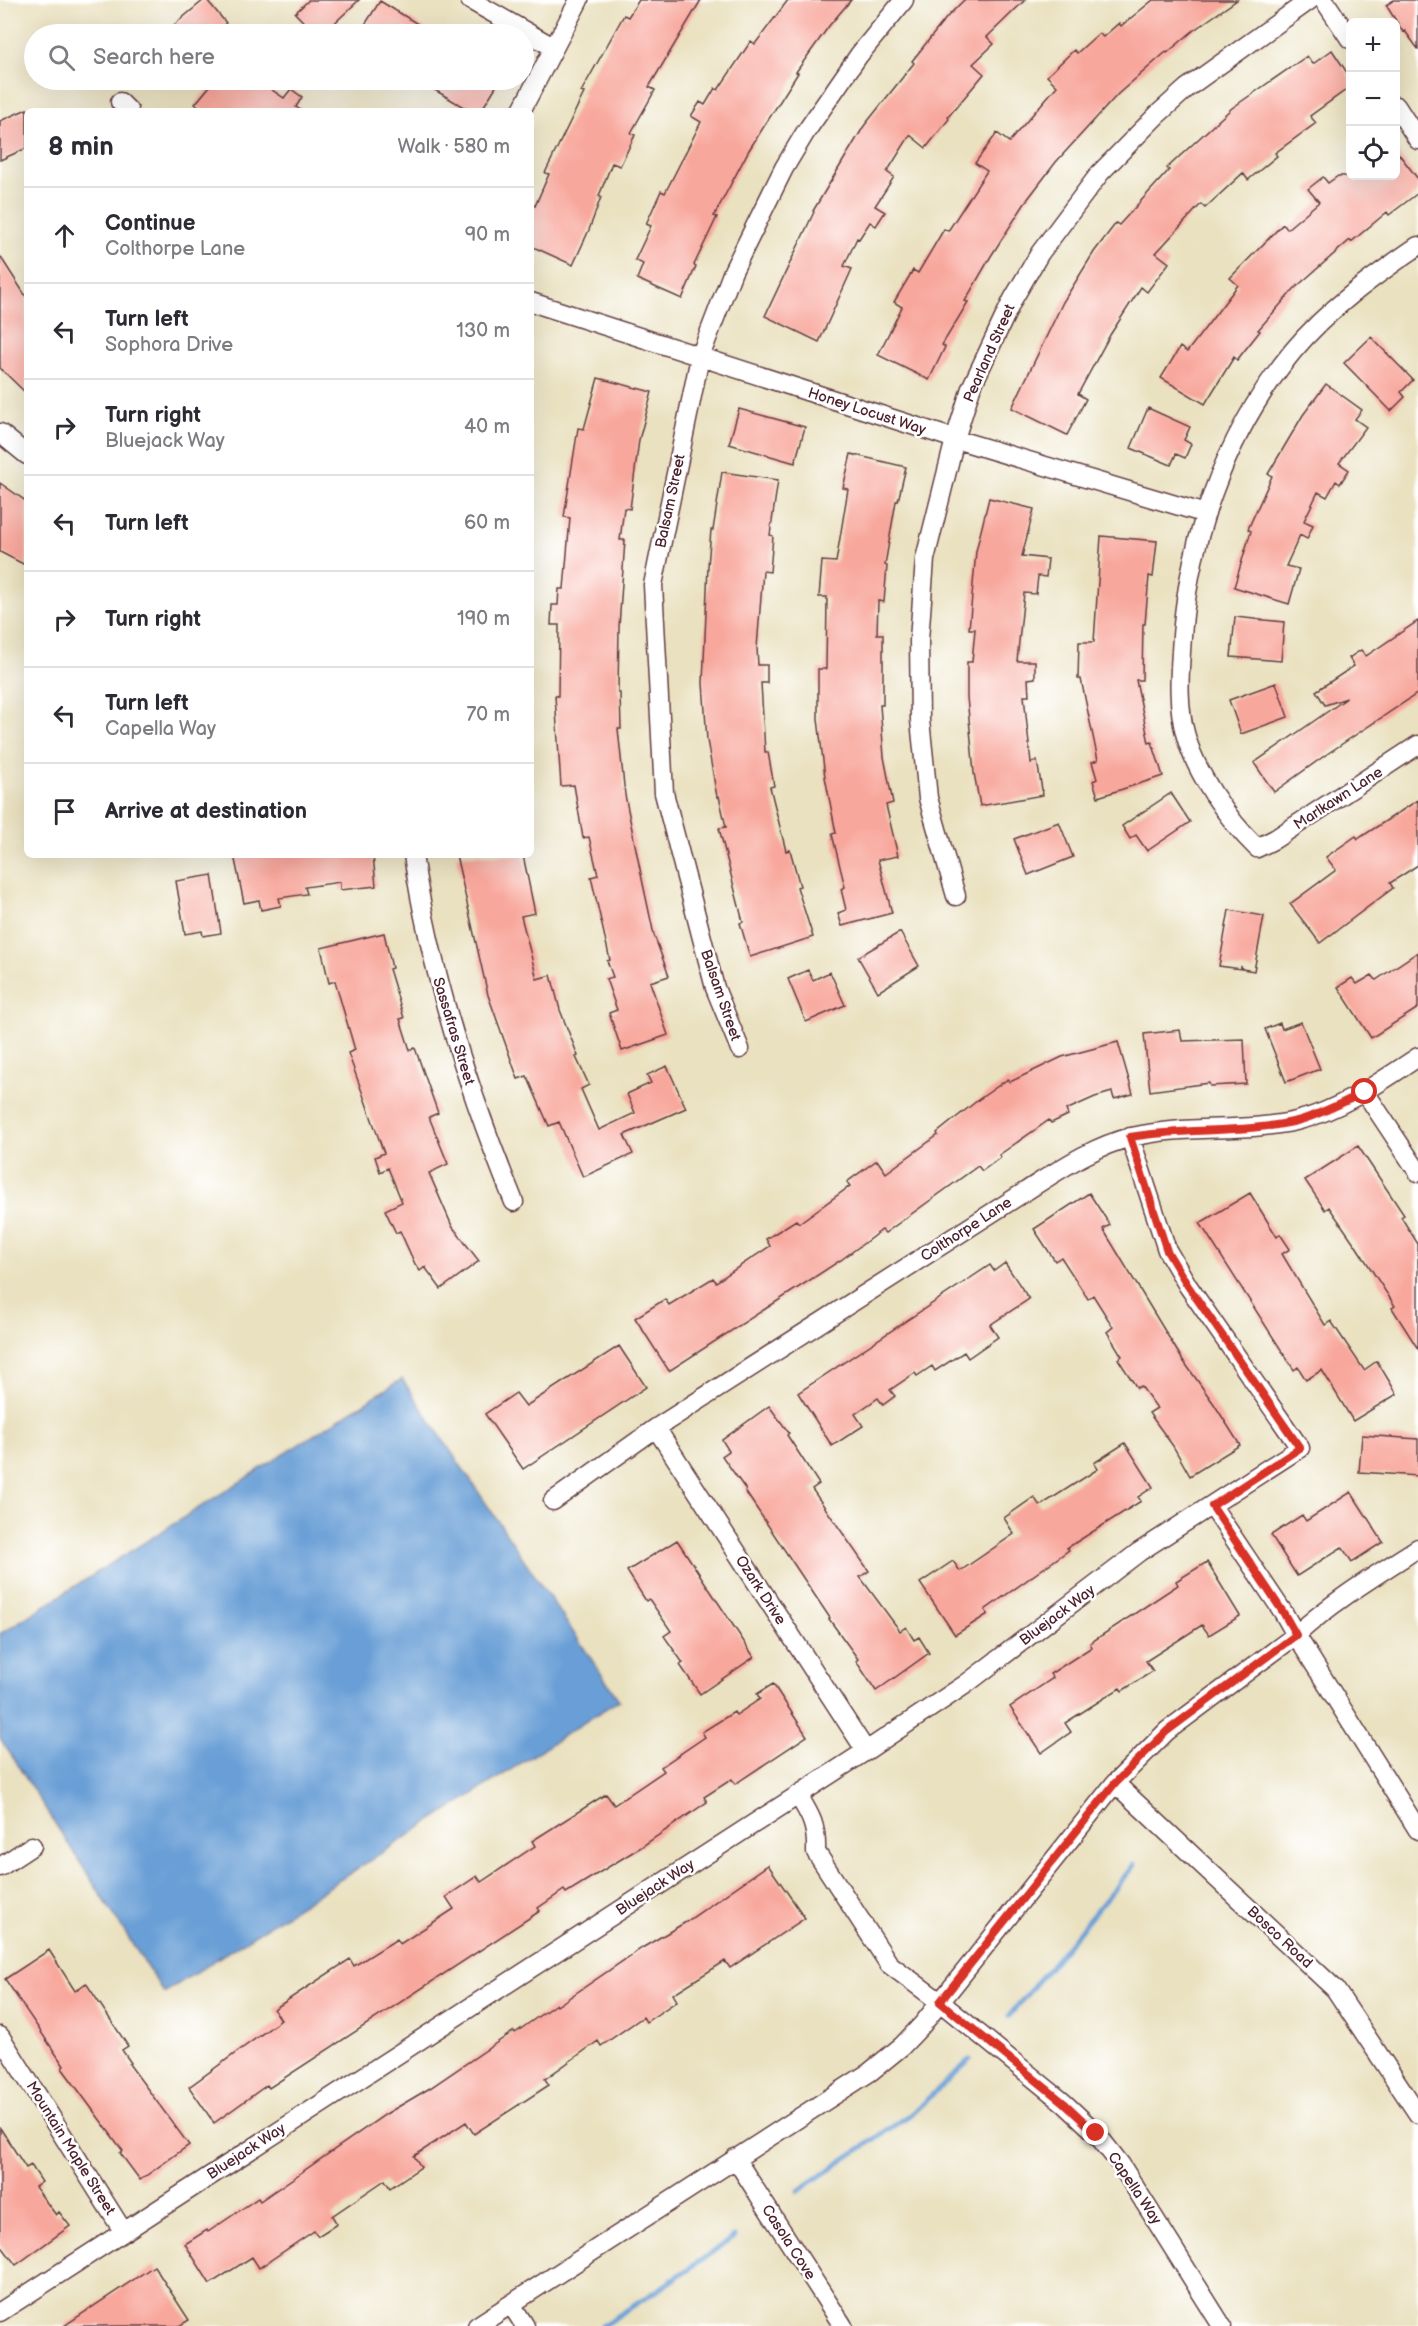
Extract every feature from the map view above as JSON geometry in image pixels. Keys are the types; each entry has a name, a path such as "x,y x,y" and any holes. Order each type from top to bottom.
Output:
{"street":[{"path":"470,0 513,24"},
{"path":"534,85 579,0"},
{"name":"Balsam Street","path":"740,1049 716,988 664,794 653,585 700,357 733,272 784,168 805,133 853,63 904,0"},
{"name":"Pearland Street","path":"956,896 928,798 920,720 919,640 926,559 955,439 971,388 1013,299 1040,253 1100,173 1156,114 1187,88 1310,0"},
{"path":"1324,0 1346,33"},
{"path":"534,35 553,46"},
{"path":"522,108 531,90"},
{"path":"1400,113 1418,140"},
{"path":"1206,514 1229,452 1270,381 1294,349 1363,285 1418,246"},
{"name":"Honey Locust Way","path":"534,303 955,439 1206,514"},
{"path":"0,433 24,453"},
{"name":"Marlkawn Lane","path":"1206,514 1192,563 1185,600 1179,677 1180,712 1185,736 1202,774 1226,811 1257,848 1275,839 1418,746"},
{"name":"Sassafras Street","path":"414,858 431,954 460,1054 488,1140 514,1202"},
{"name":"Colthorpe Lane","path":"552,1501 656,1428 1086,1155 1130,1137 1298,1121 1365,1092 1418,1057"},
{"path":"1365,1092 1418,1172"},
{"name":"Bluejack Way","path":"0,2312 866,1751 966,1684 1139,1552 1300,1448 1188,1286 1167,1251 1130,1137"},
{"name":"Ozark Drive","path":"656,1428 866,1751"},
{"path":"1212,1506 1283,1612 1418,1830"},
{"path":"477,2326 870,2072 902,2046 922,2025 1115,1783 1167,1731 1296,1635 1317,1616 1418,1548"},
{"name":"Bosco Road","path":"1115,1783 1335,1989 1371,2040 1418,2115"},
{"name":"Capella Way","path":"798,1795 813,1820 817,1836 816,1852 889,1964 940,2002 1064,2103 1096,2133 1121,2165 1222,2326"},
{"path":"0,1867 32,1846"},
{"name":"Mountain Maple Street","path":"0,2036 123,2231"},
{"name":"Casola Cove","path":"735,2158 843,2326"},
{"path":"511,2304 525,2326"}],"water":[{"path":"402,1379 619,1700 164,1993 0,1738 0,1634"}],"building":[{"path":"204,0 207,0 226,23 225,24 175,24"},
{"path":"309,0 359,0 334,24 305,24 295,13"},
{"path":"639,0 701,0 649,87 655,90 631,133 635,135 620,166 612,163 589,230 573,265 534,247 534,205 549,174 545,173 584,93 581,92 624,15 628,17"},
{"path":"788,0 851,0 796,72 798,73 749,150 714,216 717,217 694,265 696,266 682,299 637,279 643,264 635,260 651,226 646,224 661,191 665,193 701,122 691,116 700,102 705,105 715,88 718,90 751,41 755,44"},
{"path":"964,0 1025,0 987,37 994,44 973,64 984,74 948,117 949,119 926,148 910,135 887,172 894,177 875,206 885,212 876,226 870,222 859,239 857,238 844,266 852,269 819,342 765,316 813,211 864,126 914,63 912,61 947,17"},
{"path":"1153,0 1237,0 1166,52 1118,94 1056,162 1027,200 991,256 965,301 968,302 942,345 945,347 929,380 878,355 902,307 894,302 913,270 918,273 944,229 948,231 987,171 975,163 997,133 1009,142 1057,86 1047,76 1074,50 1077,53 1099,33 1103,37 1119,23 1121,26"},
{"path":"1394,0 1418,0 1418,49 1400,27 1400,18 1394,18 1386,5"},
{"path":"380,1 418,24 365,24"},
{"path":"1332,50 1346,71 1346,90 1310,116 1316,123 1275,153 1277,156 1248,180 1243,173 1205,208 1201,204 1156,253 1169,263 1147,292 1141,287 1110,335 1078,394 1086,399 1067,435 1012,408 1063,302 1094,252 1116,223 1119,225 1169,170 1167,168 1232,108 1307,56 1313,64"},
{"path":"207,90 272,90 284,98 292,90 302,97 298,108 200,108 195,104"},
{"path":"435,90 494,90 483,108 465,108"},
{"path":"24,110 24,149 0,160 0,121"},
{"path":"1400,156 1418,179 1418,193 1389,215 1387,212 1351,242 1350,240 1294,289 1258,330 1260,331 1237,360 1234,357 1205,404 1161,378 1180,347 1187,352 1238,285 1230,278 1283,224 1287,229 1319,202 1308,189 1323,177 1328,183 1338,176 1346,176 1346,180 1400,180"},
{"path":"0,256 24,293 24,391 0,368"},
{"path":"1371,337 1413,380 1401,392 1405,397 1391,411 1344,363"},
{"path":"598,378 652,392 639,440 630,509 624,508 620,540 625,540 619,627 618,693 620,693 621,729 618,729 625,795 642,879 654,935 669,976 650,982 668,1035 622,1051 609,1013 617,1010 606,979 613,977 607,961 610,960 591,877 598,875 589,837 583,838 574,785 561,786 555,696 558,696 559,625 551,625 552,605 558,605 559,589 564,589 570,518 564,517 578,428 584,429"},
{"path":"1326,384 1362,410 1355,419 1366,427 1339,463 1349,470 1340,484 1336,481 1327,497 1318,492 1304,521 1313,525 1307,539 1300,535 1286,566 1299,569 1289,604 1234,587 1251,531 1248,529 1272,476 1268,474 1303,415"},
{"path":"1148,408 1190,427 1184,440 1191,444 1185,458 1176,454 1171,465 1131,448"},
{"path":"739,409 805,427 795,463 729,444"},
{"path":"851,454 906,467 898,501 896,501 885,565 887,566 884,602 878,601 877,634 883,634 883,705 880,705 884,757 893,803 886,805 898,856 878,860 892,913 842,926 838,913 846,910 841,889 845,887 832,834 836,833 825,777 818,719 818,669 826,669 827,597 819,597 822,561 836,562 848,489 843,488"},
{"path":"722,472 778,480 770,535 773,536 770,572 763,571 757,648 758,665 767,665 767,683 761,683 765,752 768,752 774,786 770,787 786,851 790,850 800,886 797,887 813,937 750,957 719,828 726,827 719,796 717,797 707,740 703,683 711,530 713,530"},
{"path":"0,483 24,500 24,564 0,552"},
{"path":"989,498 1034,509 1022,556 1048,559 1046,577 1038,576 1036,594 1024,593 1017,661 1035,661 1035,678 1028,679 1029,696 1024,696 1031,763 1037,761 1043,795 980,806 974,773 967,697 967,662 972,662 975,629 969,629 976,551"},
{"path":"1101,536 1157,541 1153,577 1149,576 1145,624 1143,624 1142,680 1136,680 1149,743 1152,742 1163,776 1098,797 1093,781 1097,779 1092,762 1098,760 1081,679 1078,679 1079,642 1094,642"},
{"path":"1235,617 1284,622 1281,661 1231,657"},
{"path":"1418,621 1418,693 1274,792 1254,763 1347,698 1325,705 1316,691 1354,666 1349,658 1361,650 1366,656"},
{"path":"1276,683 1288,717 1241,734 1229,700"},
{"path":"1171,793 1190,822 1147,851 1136,835 1130,839 1122,826"},
{"path":"1418,800 1418,865 1390,883 1393,888 1320,943 1290,904 1336,870 1326,857 1356,836 1358,839"},
{"path":"1059,822 1073,857 1028,875 1014,839"},
{"path":"235,858 373,858 376,886 340,890 340,882 305,887 307,894 279,898 281,906 261,910 259,900 244,903"},
{"path":"457,858 524,858 535,913 521,916 537,979 551,975 560,1010 578,1056 576,1057 589,1085 581,1089 599,1130 635,1113 627,1094 651,1083 647,1075 667,1066 686,1108 624,1135 633,1154 583,1177 559,1122 549,1126 527,1076 518,1079 488,995"},
{"path":"212,875 221,933 203,936 202,931 185,934 176,881"},
{"path":"1229,910 1264,916 1254,971 1242,969 1241,966 1241,969 1219,966"},
{"path":"900,932 919,966 878,992 858,957"},
{"path":"384,933 392,968 389,969 404,1018 400,1019 410,1050 415,1048 438,1113 429,1117 448,1164 429,1173 452,1226 479,1261 441,1289 425,1267 420,1271 415,1264 400,1231 396,1233 385,1210 402,1202 388,1168 380,1172 375,1157 384,1153 348,1053 355,1050 335,981 329,983 321,948"},
{"path":"1418,952 1418,1008 1371,1038 1338,987 1352,978 1357,984 1372,975 1376,980"},
{"path":"808,970 813,980 830,972 845,1005 806,1022 788,979"},
{"path":"1301,1022 1320,1069 1286,1082 1265,1029 1280,1023 1282,1029"},
{"path":"1180,1030 1182,1041 1244,1039 1246,1084 1210,1086 1209,1083 1150,1091 1144,1034"},
{"path":"1118,1042 1133,1094 1114,1099 1112,1092 1095,1097 1066,1110 1068,1115 1051,1123 1049,1120 999,1155 1001,1157 982,1171 978,1166 885,1233 882,1230 841,1260 669,1371 635,1318 665,1299 669,1305 713,1278 716,1282 770,1246 766,1239 796,1220 799,1223 850,1186 847,1182 877,1160 886,1173 1008,1079 1010,1082 1062,1057"},
{"path":"1358,1146 1404,1215 1401,1217 1418,1244 1418,1349 1392,1308 1395,1306 1356,1246 1329,1207 1325,1210 1305,1180"},
{"path":"1089,1193 1110,1225 1103,1229 1182,1359 1240,1445 1190,1476 1173,1446 1149,1413 1157,1408 1141,1386 1137,1388 1118,1359 1122,1356 1107,1332 1113,1327 1093,1295 1088,1299 1061,1257 1055,1261 1034,1229"},
{"path":"1250,1193 1277,1237 1280,1234 1290,1249 1282,1254 1325,1325 1331,1321 1364,1370 1377,1361 1397,1394 1353,1421 1322,1370 1306,1380 1298,1367 1294,1370 1200,1223"},
{"path":"1005,1263 1029,1299 990,1325 998,1337 968,1358 964,1352 935,1371 932,1366 917,1376 915,1373 890,1390 895,1396 883,1405 878,1398 855,1414 863,1426 832,1446 798,1393 990,1265 994,1271"},
{"path":"619,1346 646,1387 523,1469 485,1414 516,1393 526,1406"},
{"path":"769,1406 789,1433 787,1435 819,1484 812,1489 869,1571 860,1577 900,1631 906,1627 914,1640 919,1637 929,1653 876,1691 856,1661 858,1659 829,1619 722,1456 729,1451 722,1440"},
{"path":"1362,1435 1418,1439 1418,1476 1359,1472"},
{"path":"1125,1443 1153,1487 1138,1497 1141,1501 1067,1548 1069,1550 985,1610 988,1614 955,1635 920,1583 953,1561 960,1571 1014,1534 1004,1518 1034,1497 1040,1506 1098,1469 1094,1463"},
{"path":"1351,1492 1383,1542 1352,1562 1342,1547 1297,1576 1271,1535 1302,1515 1306,1521"},
{"path":"677,1540 754,1657 700,1694 680,1665 683,1663 664,1636 671,1631 649,1599 646,1601 627,1571"},
{"path":"1207,1562 1240,1616 1209,1635 1202,1625 1146,1661 1153,1671 1122,1691 1120,1688 1065,1723 1071,1732 1041,1753 1010,1707 1053,1678 1050,1674 1092,1647 1090,1643 1178,1585 1176,1581"},
{"path":"773,1684 807,1736 735,1784 732,1779 704,1797 707,1802 641,1847 566,1893 564,1890 538,1908 540,1911 269,2088 267,2085 214,2123 189,2087 281,2020 274,2009 350,1959 354,1966 397,1939 400,1944 454,1909 446,1897 477,1876 481,1882 535,1846 532,1841 606,1794 614,1805 664,1771 661,1767 705,1737 702,1732 734,1712 736,1715 760,1699 757,1694"},
{"path":"768,1865 805,1918 730,1968 725,1961 673,1994 677,2001 646,2022 643,2017 601,2046 598,2041 545,2079 549,2085 474,2134 466,2122 414,2156 421,2167 390,2188 385,2180 332,2216 337,2224 318,2236 314,2231 259,2268 252,2257 210,2284 185,2244 207,2230 208,2232 258,2198 260,2201 386,2114 430,2088 514,2031 515,2033 556,2004 557,2006 642,1948 686,1922"},
{"path":"49,1950 75,1991 86,1983 128,2046 122,2050 131,2063 129,2064 189,2145 140,2180 120,2153 123,2151 62,2068 64,2066 5,1979"},
{"path":"0,2128 26,2168 31,2165 42,2182 35,2187 56,2215 59,2212 70,2226 16,2265 0,2244"},
{"path":"154,2266 189,2320 179,2326 64,2326"}],"waterway":[{"path":"1009,2016 1134,1865"},
{"path":"798,2191 911,2114 970,2060"},
{"path":"602,2326 734,2237"}],"route":[{"path":"1096,2133 1064,2103 940,2002 1115,1783 1167,1731 1296,1635 1212,1506 1300,1448 1188,1286 1167,1251 1130,1137 1151,1133 1196,1129 1221,1130 1298,1121 1365,1092"}]}
